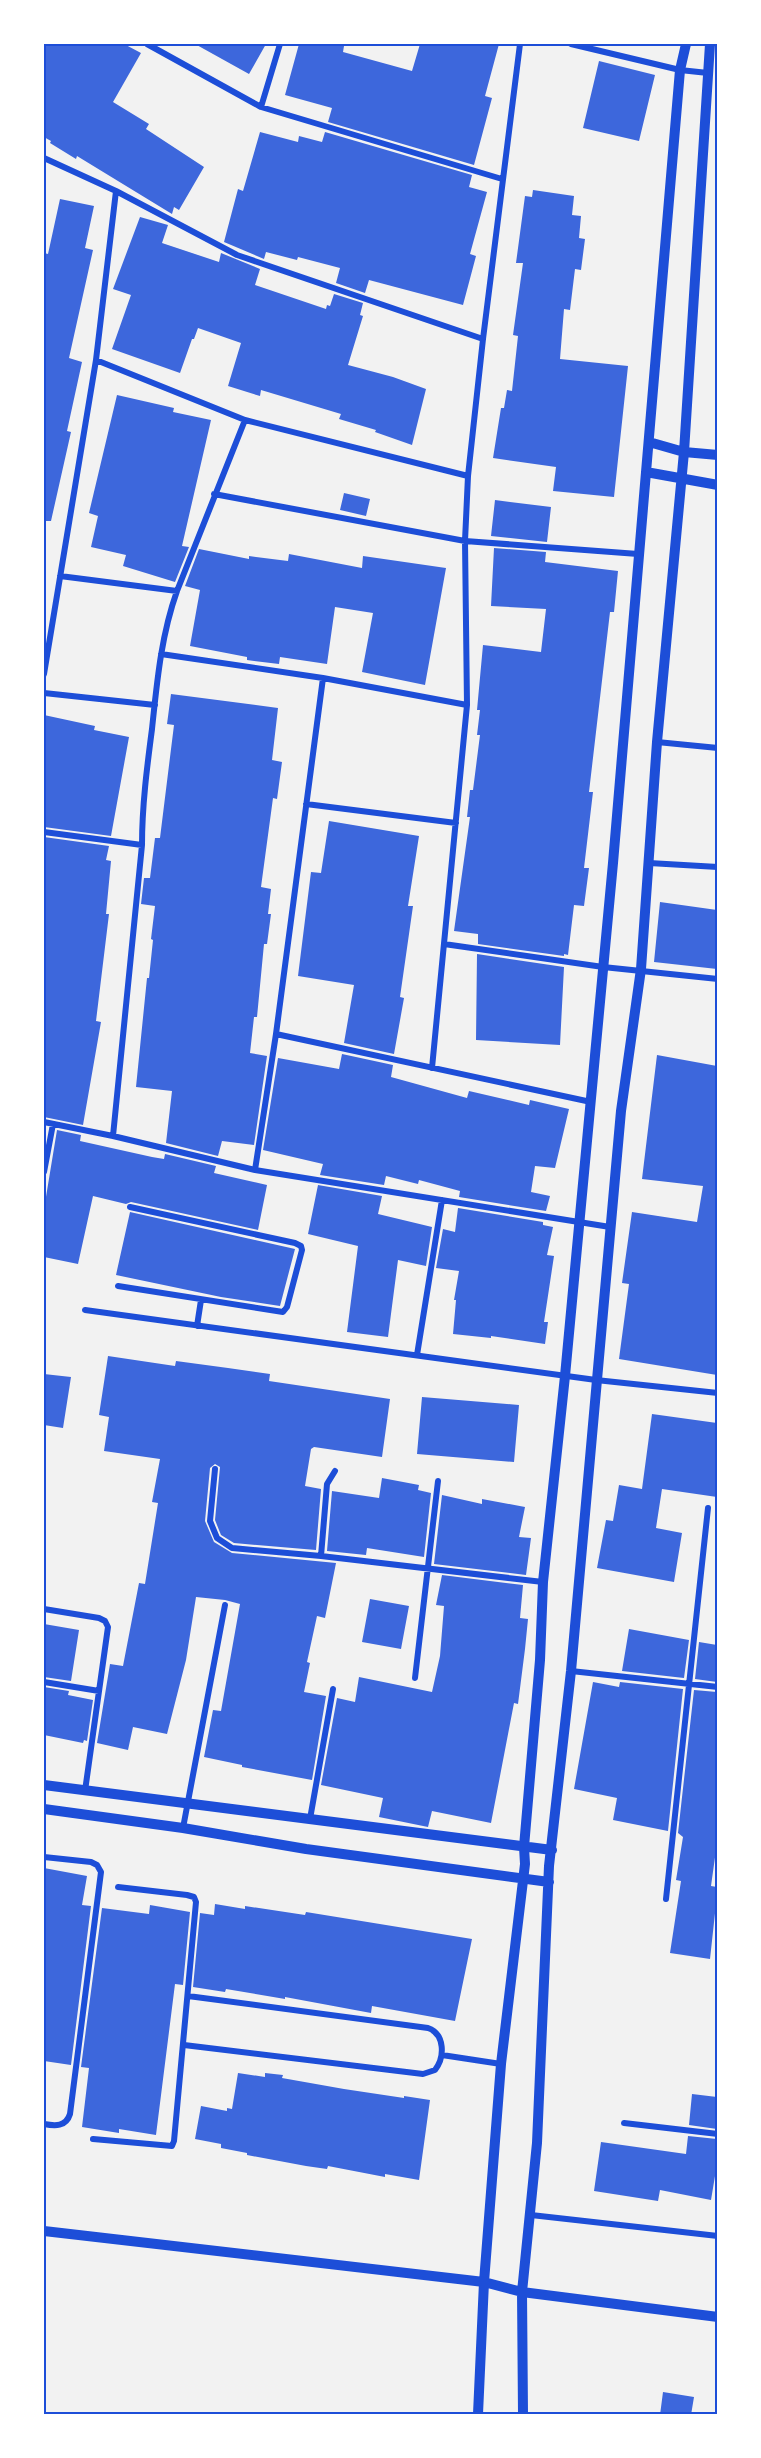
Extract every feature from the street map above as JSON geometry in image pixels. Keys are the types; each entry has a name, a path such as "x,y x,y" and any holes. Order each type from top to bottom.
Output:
{"street":[{"path":"147,44 261,107 502,179"},
{"path":"261,107 280,44"},
{"path":"432,1068 467,705 465,541 468,476 520,44"},
{"path":"571,44 680,70 708,73"},
{"path":"478,2415 484,2282 501,2064 525,1864 524,1847 540,1660 543,1582 566,1376 638,554 650,442 680,70 686,44"},
{"path":"523,2415 522,2292 537,2143 549,1882 571,1671 621,1111 641,969 657,742 682,480 708,73 712,50"},
{"path":"44,158 116,191 237,255 483,339"},
{"path":"44,674 96,360 116,191"},
{"path":"96,360 245,420 468,476"},
{"path":"113,1136 142,845 142,817 161,654 168,618 177,591 245,420"},
{"path":"650,442 684,452 717,455"},
{"path":"646,472 717,485"},
{"path":"214,494 465,541 638,554"},
{"path":"60,576 177,591"},
{"path":"161,654 323,678 467,705"},
{"path":"255,1170 276,1034 323,678"},
{"path":"44,693 155,705"},
{"path":"657,742 717,748"},
{"path":"306,804 456,823"},
{"path":"44,832 142,845"},
{"path":"649,863 717,867"},
{"path":"444,944 603,967 717,978"},
{"path":"276,1034 591,1102"},
{"path":"44,1122 255,1170 610,1227"},
{"path":"44,1172 52,1124"},
{"path":"417,1355 442,1200"},
{"path":"118,1286 279,1312 285,1311 301,1246 130,1207"},
{"path":"197,1326 201,1300"},
{"path":"85,1310 596,1380 717,1392"},
{"path":"215,1469 210,1521 217,1538 232,1548 543,1582"},
{"path":"321,1556 327,1484 335,1471"},
{"path":"415,1678 438,1481"},
{"path":"666,1899 708,1508"},
{"path":"183,1828 225,1605"},
{"path":"44,1609 105,1621 108,1626 85,1791"},
{"path":"571,1671 717,1687"},
{"path":"44,1682 99,1691"},
{"path":"310,1819 333,1689"},
{"path":"44,1785 552,1850"},
{"path":"44,1809 183,1828 306,1849 549,1882"},
{"path":"44,1857 91,1862 97,1865 101,1872 70,2114 62,2124 44,2124"},
{"path":"93,2139 172,2146 189,1996 196,1902 194,1897 118,1887"},
{"path":"184,2045 423,2074 435,2070 442,2055 441,2039 438,2033 428,2028 189,1996"},
{"path":"442,2055 501,2064"},
{"path":"624,2123 717,2134"},
{"path":"531,2215 717,2236"},
{"path":"44,2231 484,2282 522,2292 717,2317"}],"building":[{"path":"44,44 124,44 141,53 113,102 149,124 146,129 204,167 179,210 174,207 172,214 77,156 76,159 44,137"},
{"path":"195,44 266,44 249,74"},
{"path":"299,44 344,46 343,52 412,71 420,44 499,44 485,96 492,98 474,165 328,122 332,108 285,95"},
{"path":"599,61 655,75 639,141 583,128"},
{"path":"260,132 298,142 299,136 322,142 325,132 472,175 469,187 487,192 470,254 476,256 463,305 369,280 365,293 336,283 340,268 298,257 297,260 266,252 264,259 224,242 238,189 243,191"},
{"path":"533,190 574,196 572,215 581,216 579,238 585,239 581,270 575,269 570,310 564,309 560,359 628,366 614,497 553,491 556,467 493,458 501,408 504,408 507,390 512,391 518,336 513,335 523,263 516,263 525,196 532,197"},
{"path":"60,199 94,206 85,248 93,250 69,358 82,362 67,431 71,432 51,521 44,521 44,253 48,254"},
{"path":"140,217 168,225 162,243 219,262 221,253 260,269 255,285 326,309 327,305 330,306 334,294 363,303 360,315 363,316 348,365 426,389 412,445 375,432 376,430 339,419 341,414 261,390 260,396 228,386 241,343 198,328 180,373 112,349 131,295 113,289"},
{"path":"117,395 174,408 173,412 211,420 182,546 189,547 175,582 123,566 126,555 91,547 98,516 89,513"},
{"path":"344,493 370,499 366,516 340,510"},
{"path":"495,500 551,507 547,542 491,536"},
{"path":"494,548 546,552 545,562 618,571 614,612 610,612 589,792 593,792 584,868 589,868 584,906 574,905 568,955 564,954 564,956 478,944 478,934 454,931 470,817 467,817 470,790 473,790 480,735 477,735 480,710 477,710 483,645 541,652 546,609 491,606"},
{"path":"199,549 249,559 249,556 288,561 289,554 362,568 363,556 446,568 425,685 362,672 373,613 335,607 327,664 280,657 279,664 247,660 247,657 190,646 200,590 185,586"},
{"path":"171,694 278,708 272,760 282,762 277,799 273,798 261,887 271,889 268,914 271,914 267,944 264,944 257,1017 254,1017 250,1053 267,1056 254,1145 222,1141 218,1156 166,1143 172,1091 136,1087 155,906 141,904 144,878 150,878 155,838 160,838 174,725 167,724"},
{"path":"44,715 95,726 94,730 129,737 111,836 44,827"},
{"path":"329,821 419,836 408,906 413,906 400,997 404,998 394,1054 344,1043 354,985 298,976 311,872 321,873"},
{"path":"44,837 109,846 106,860 111,861 106,914 109,914 96,1021 101,1022 83,1125 44,1117"},
{"path":"660,902 717,910 717,969 654,962"},
{"path":"477,954 564,967 560,1045 476,1040"},
{"path":"342,1054 393,1065 391,1077 467,1098 469,1091 529,1105 530,1100 569,1109 555,1168 535,1166 531,1192 550,1196 546,1211 459,1197 460,1191 419,1180 418,1184 386,1176 384,1185 320,1175 323,1164 263,1150 278,1058 339,1069"},
{"path":"657,1055 717,1066 717,1375 619,1359 629,1284 622,1283 632,1212 697,1222 703,1186 642,1179"},
{"path":"57,1130 81,1135 80,1141 152,1157 164,1159 165,1154 216,1166 214,1173 267,1185 258,1230 93,1196 78,1264 44,1257 44,1209"},
{"path":"318,1185 382,1196 378,1214 432,1227 426,1266 398,1260 388,1337 347,1332 358,1246 308,1234"},
{"path":"458,1208 543,1222 543,1225 553,1227 547,1255 554,1256 544,1322 548,1322 545,1344 491,1336 491,1338 453,1334 456,1300 454,1300 459,1271 436,1268 443,1229 455,1232"},
{"path":"130,1212 295,1249 280,1306 221,1297 116,1275"},
{"path":"108,1356 175,1366 176,1361 270,1374 269,1381 390,1399 382,1457 314,1447 311,1449 305,1486 321,1489 316,1550 234,1543 221,1535 215,1520 220,1467 215,1464 210,1468 205,1521 214,1542 232,1553 336,1563 325,1618 317,1616 307,1662 310,1663 304,1692 326,1696 312,1780 242,1767 242,1765 204,1757 213,1710 221,1711 240,1604 225,1600 196,1597 186,1660 167,1734 133,1727 128,1750 97,1743 110,1664 123,1666 139,1583 145,1584 158,1503 152,1502 160,1459 104,1451 109,1417 99,1415"},
{"path":"44,1374 71,1377 63,1428 44,1425"},
{"path":"422,1397 519,1405 514,1462 417,1454"},
{"path":"652,1414 717,1423 717,1497 662,1489 656,1528 682,1533 674,1582 597,1568 606,1520 613,1521 619,1485 642,1489"},
{"path":"382,1478 419,1485 418,1490 431,1493 424,1557 367,1548 366,1555 327,1551 332,1491 379,1498"},
{"path":"442,1495 482,1504 482,1499 525,1507 519,1537 531,1538 526,1575 434,1564"},
{"path":"442,1575 523,1585 520,1618 528,1619 518,1704 514,1703 491,1823 432,1811 428,1827 379,1817 383,1798 321,1785 337,1698 355,1702 359,1677 432,1692 440,1656 444,1606 436,1605"},
{"path":"370,1599 409,1606 401,1649 362,1642"},
{"path":"44,1624 79,1630 71,1681 44,1677"},
{"path":"629,1629 689,1640 684,1678 622,1671"},
{"path":"699,1642 717,1645 717,1682 695,1679"},
{"path":"593,1682 619,1687 620,1682 683,1689 668,1831 613,1820 617,1798 574,1789"},
{"path":"44,1687 69,1691 68,1695 93,1700 87,1741 84,1740 83,1743 44,1735"},
{"path":"694,1690 717,1692 717,1843 711,1886 717,1887 717,1895 710,1959 670,1953 681,1881 676,1880 683,1837 678,1833"},
{"path":"44,1868 87,1876 82,1905 91,1906 71,2065 44,2061"},
{"path":"215,1904 305,1915 306,1912 472,1939 455,2021 372,2006 371,2013 285,1997 285,1999 226,1989 225,1992 193,1987 200,1913 214,1915"},
{"path":"150,1905 190,1912 183,1985 175,1984 156,2135 119,2129 119,2133 82,2127 89,2068 81,2067 102,1908 149,1914"},
{"path":"238,2073 265,2077 265,2073 283,2075 282,2078 344,2089 430,2100 419,2180 385,2174 385,2177 328,2166 327,2169 306,2166 247,2155 247,2153 221,2148 221,2144 195,2139 201,2106 227,2111 227,2108 232,2109"},
{"path":"692,2094 717,2097 717,2129 689,2125"},
{"path":"688,2136 717,2139 717,2164 711,2200 660,2190 658,2201 594,2191 601,2142 686,2154"},
{"path":"663,2392 694,2397 691,2415 660,2415"}]}
